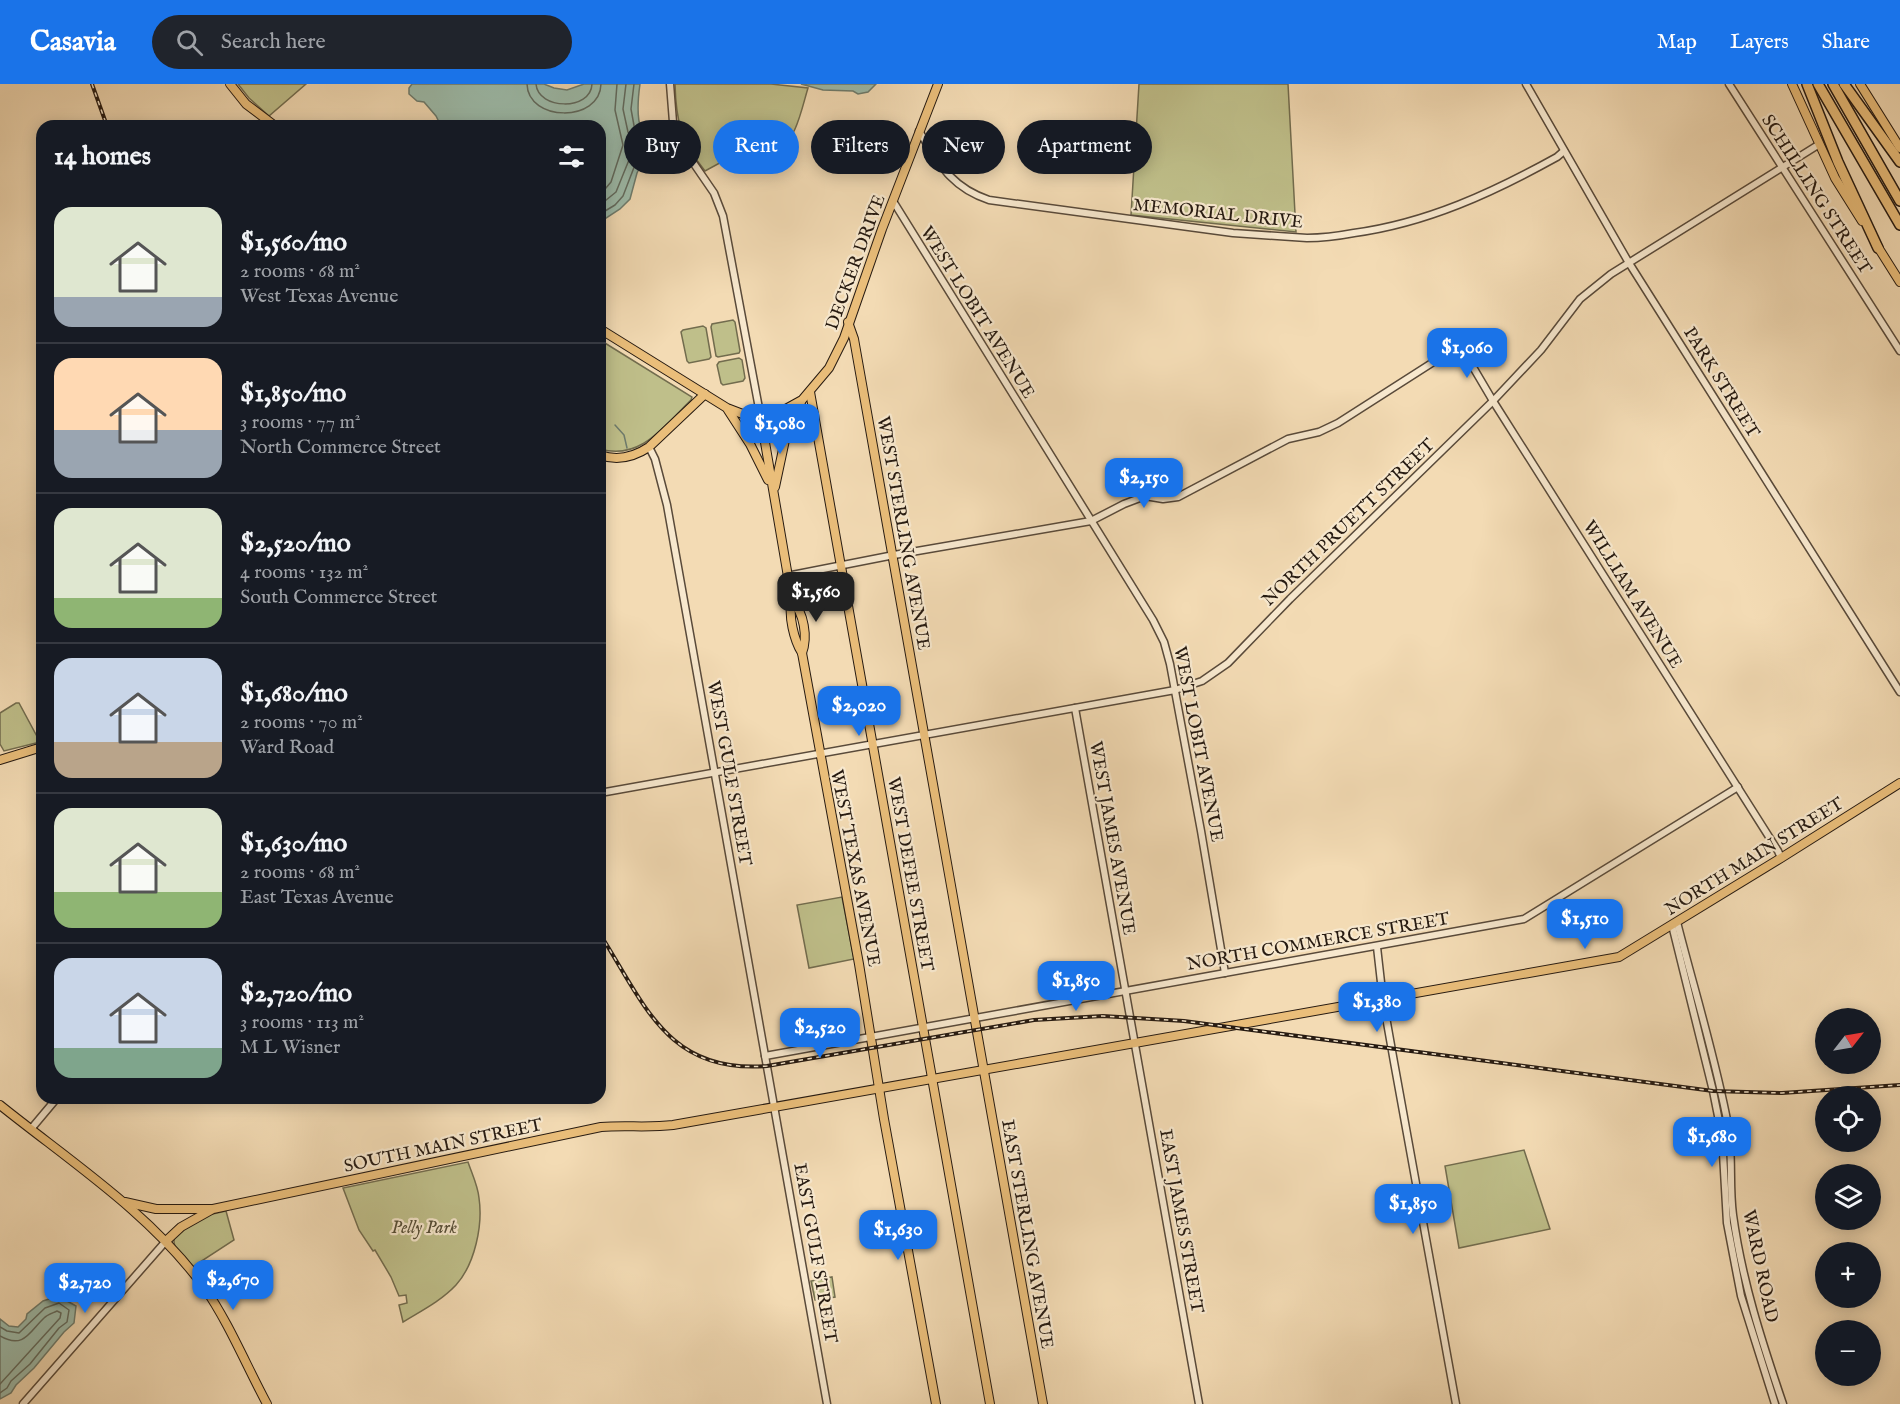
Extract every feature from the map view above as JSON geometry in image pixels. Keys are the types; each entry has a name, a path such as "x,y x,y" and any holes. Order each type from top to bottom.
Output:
{"highway":[{"path":"1807,84 1838,162 1878,248"},
{"path":"1818,84 1900,225"},
{"path":"1833,84 1900,201"},
{"path":"1844,84 1900,162"}],"main road":[{"path":"230,84 246,104 267,120"},
{"name":"DECKER DRIVE","path":"761,419 793,407 810,392 829,368 844,338 848,322 938,84"},
{"path":"1792,84 1834,178 1900,282"},
{"path":"1860,84 1900,148"},
{"name":"WEST STERLING AVENUE","path":"848,322 854,339 894,555 983,1069"},
{"path":"606,333 727,408 761,419"},
{"name":"WEST DEFEE STREET","path":"810,392 990,1404"},
{"path":"606,456 621,458 632,456 649,447 705,393"},
{"path":"774,495 784,440 802,400"},
{"path":"727,408 750,444 774,495"},
{"name":"WEST TEXAS AVENUE","path":"761,419 787,576 792,600 797,606 805,633 802,653 936,1404"},
{"path":"0,760 36,749"},
{"name":"NORTH MAIN STREET","path":"879,1088 1619,957 1900,783"},
{"name":"EAST STERLING AVENUE","path":"983,1069 1043,1404"},
{"name":"SOUTH MAIN STREET","path":"166,1241 181,1227 213,1209 601,1127 620,1125 652,1127 879,1088"},
{"path":"0,1105 121,1200 166,1241 211,1298 267,1404"},
{"path":"121,1200 156,1209 213,1209"}],"street":[{"name":"WEST TEXAS AVENUE","path":"670,84 673,122 679,142 714,193 726,228 761,419"},
{"name":"PARK STREET","path":"1526,84 1629,263 1900,692"},
{"name":"SCHILLING STREET","path":"1729,84 1900,351"},
{"name":"MEMORIAL DRIVE","path":"919,131 951,179 965,190 989,200 1233,233 1307,238 1375,230 1436,214 1486,195 1564,151"},
{"name":"NORTH PRUETT STREET","path":"606,792 1175,690 1202,681 1228,663 1290,598 1493,401 1542,350 1588,290 1818,145"},
{"name":"WEST LOBIT AVENUE","path":"893,201 1160,633 1168,655 1202,831 1225,973"},
{"name":"WILLIAM AVENUE","path":"1091,521 1145,496 1163,500 1178,497 1288,439 1328,429 1460,345 1493,401 1779,851 1781,858"},
{"name":"WEST GULF STREET","path":"649,447 655,459 668,505 775,1107"},
{"path":"787,576 1091,521"},
{"name":"WEST JAMES AVENUE","path":"1075,708 1135,1044"},
{"name":"NORTH COMMERCE STREET","path":"765,1056 1524,919 1738,788"},
{"name":"WARD ROAD","path":"1674,923 1722,1136 1727,1223 1741,1296 1775,1404"},
{"name":"WARD ROAD","path":"1674,923 1712,1055 1728,1127 1732,1208 1740,1262 1748,1295 1783,1404"},
{"path":"1377,946 1383,1000 1456,1404"},
{"name":"EAST JAMES STREET","path":"1135,1044 1199,1404"},
{"path":"31,1129 52,1104"},
{"name":"EAST GULF STREET","path":"775,1107 827,1404"},
{"path":"23,1404 166,1241"}],"green space":[{"path":"238,84 306,84 269,116 249,98"},
{"path":"675,84 771,84 808,88 798,120 713,120 713,167 705,171 701,166 701,120 679,120"},
{"path":"1139,84 1288,84 1296,232 1131,215 1134,174 1152,174 1152,120 1137,120"},
{"path":"733,320 740,351 718,357 712,324"},
{"path":"703,326 706,328 711,357 689,363 681,332"},
{"path":"606,344 692,397 662,430 651,438 628,450 606,450"},
{"path":"739,358 742,360 745,378 743,381 723,385 717,365 719,362"},
{"path":"19,703 36,735 36,743 4,751 0,744 0,713"},
{"path":"842,897 854,959 809,968 797,905"},
{"path":"1524,1150 1550,1229 1459,1248 1445,1166"},
{"name":"Pelly Park","path":"468,1162 477,1189 480,1209 473,1255 463,1276 450,1291 403,1322 399,1305 407,1303 406,1295 399,1296 375,1250 373,1251 359,1230 343,1188"},
{"path":"226,1211 234,1240 191,1268 176,1249 175,1235 208,1215"},
{"path":"832,1277 835,1297 815,1300 811,1281"}],"water":[{"path":"412,84 544,84 567,90 584,84 640,84 639,120 624,120 624,174 637,174 630,199 606,218 606,120 438,120 424,102 417,101 409,94"},
{"path":"801,84 876,84 868,92 858,94 853,91 823,90"},
{"path":"58,1296 76,1306 74,1323 11,1393 0,1399 0,1319 9,1326 18,1327 26,1319 27,1314 43,1301"}],"waterway":[{"path":"615,425 624,435 627,448"}],"railway":[{"path":"92,84 105,120"},
{"path":"606,944 631,986 663,1030 683,1046 705,1059 733,1066 767,1066 1034,1020 1103,1016 1184,1021 1713,1091 1782,1093 1900,1085"}]}
